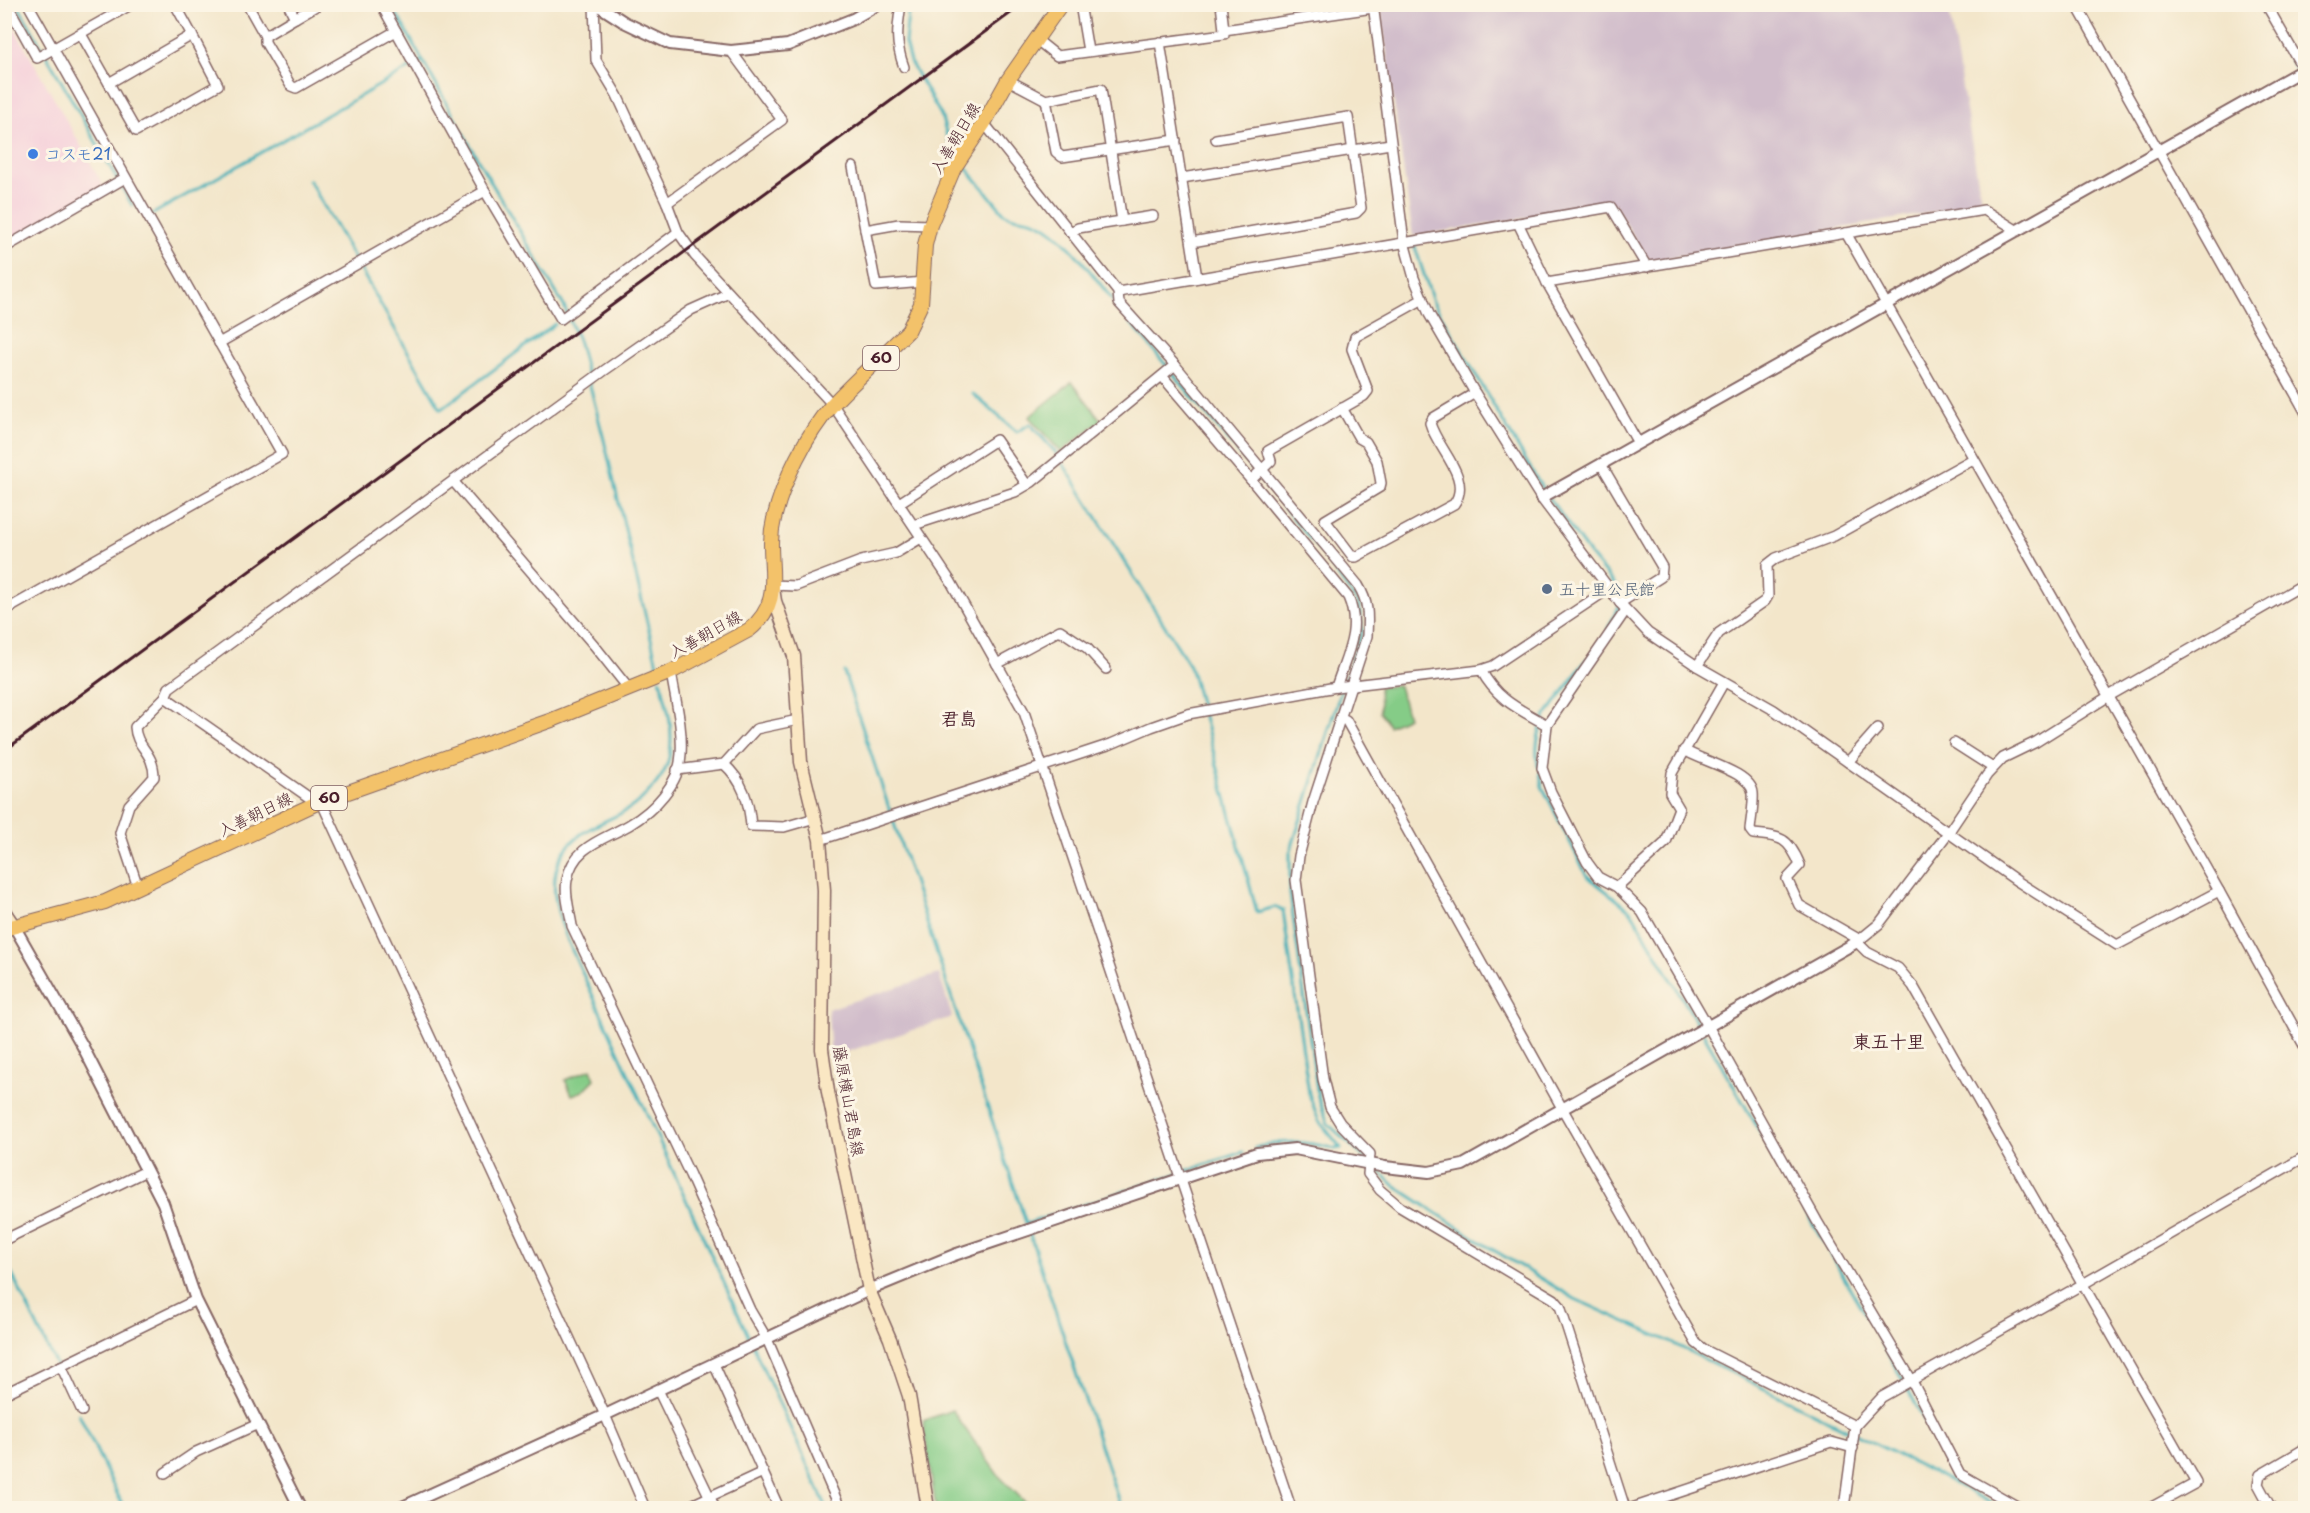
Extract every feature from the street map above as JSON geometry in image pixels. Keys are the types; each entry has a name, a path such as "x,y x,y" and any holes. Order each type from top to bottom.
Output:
{"main road":[{"name":"入善朝日線","path":"9,927 105,902 319,802 541,724 650,681 749,630 760,621 772,599 771,531 785,482 815,429 832,405 908,331 917,317 924,282 925,245 930,225 954,168 984,123 1008,80 1061,4"},
{"name":"藤原横山君島線","path":"772,585 775,601 794,656 801,762 820,840 824,890 822,1049 828,1092 869,1290 890,1339 909,1396 928,1509"},
{"path":"4,911 9,927"}],"street":[{"path":"7,4 37,58 132,4"},
{"path":"4,611 282,454 28,4"},
{"path":"81,34 136,131 218,85 175,4"},
{"path":"248,4 280,68 291,86 297,88 396,32"},
{"path":"288,4 295,18"},
{"path":"265,36 319,4"},
{"path":"381,4 485,191 561,319 678,232"},
{"path":"595,4 624,22 670,44 730,51 788,45 854,19 879,4"},
{"path":"595,4 596,60 617,95 678,232 695,256 832,405 951,582 1024,712 1044,765 1291,1509"},
{"path":"900,4 896,37 897,50 904,67"},
{"path":"1080,4 1088,51"},
{"path":"1037,40 1057,56 1224,34 1221,4"},
{"path":"2076,4 2306,413"},
{"path":"1541,498 2018,231 2157,150 2305,71 2266,4"},
{"path":"1224,30 1373,6 1404,242 1414,278 1429,314 1541,498 1623,606 1648,633 1724,682 1774,710 2017,881 2117,945 2219,891"},
{"path":"109,83 192,35"},
{"path":"1160,42 1197,278"},
{"path":"667,203 782,120 730,51"},
{"path":"1008,80 1046,99 1101,89 1122,221"},
{"path":"1046,99 1056,152 1062,157 1176,140"},
{"path":"1192,242 1356,213 1361,208 1348,117 1216,139"},
{"path":"984,123 1118,292 1119,303 1175,365 1358,585 1365,597 1368,615 1366,636 1352,687 1313,802 1299,856 1296,880 1323,1080 1330,1107 1340,1123 1370,1154 1368,1174 1380,1190 1400,1207 1554,1299 1560,1306 1625,1509"},
{"path":"1182,178 1390,144"},
{"path":"853,167 876,286 924,282"},
{"path":"4,248 125,178"},
{"path":"219,343 485,191"},
{"path":"1118,292 1611,207 1647,267"},
{"path":"1547,283 1984,210 2018,231"},
{"path":"1070,232 1078,228 1153,216"},
{"path":"1518,223 1547,283 1638,443"},
{"path":"865,230 898,224 930,225"},
{"path":"1846,233 2219,891 2306,1049"},
{"path":"138,887 120,833 129,805 154,777 154,763 135,736 135,727 165,697 169,688 605,370 691,310 729,293"},
{"path":"1251,480 1271,461 1268,451 1368,391 1352,349 1355,338 1423,299"},
{"path":"914,525 1014,492 1027,485 1175,365"},
{"path":"1162,376 1348,597 1355,622 1336,687"},
{"path":"1342,408 1359,438 1366,442 1377,461 1381,483 1380,487 1325,520 1353,557 1356,557 1454,504 1459,497 1459,480 1432,431 1430,423 1432,418 1475,393"},
{"path":"899,503 996,440 1027,485"},
{"path":"1698,666 1719,633 1765,601 1768,596 1767,565 1776,558 1834,536 1973,459"},
{"path":"1601,464 1662,567 1661,577 1623,606 1547,725 1542,768 1551,792 1587,862 1598,877 1617,887 1642,912 1817,1221 1911,1379 1960,1474 2020,1509"},
{"path":"453,481 629,689"},
{"path":"772,585 796,586 861,561 896,553 921,538"},
{"path":"400,1509 869,1290 954,1255 1257,1153 1295,1149 1429,1172 1462,1165 1858,941 1879,924 1948,833 1993,768 2003,758 2306,583"},
{"path":"820,840 1112,744 1188,714 1336,687 1352,687 1481,670 1493,666 1610,588"},
{"path":"997,664 1060,630 1087,648 1106,669"},
{"path":"1481,670 1493,690 1502,699 1547,725"},
{"path":"671,672 681,755 673,782 662,798 631,824 588,846 578,856 567,880 572,926 690,1175 750,1310 767,1339 840,1509"},
{"path":"1617,887 1666,842 1679,808 1670,793 1672,772 1724,682"},
{"path":"165,697 319,802 604,1415 645,1509"},
{"path":"1342,718 1346,720 1696,1343 1855,1426"},
{"path":"677,770 724,764 756,729 798,720"},
{"path":"1848,762 1878,728"},
{"path":"1954,743 1993,768"},
{"path":"1684,750 1695,757 1743,776 1751,785 1753,792 1750,830 1753,834 1775,836 1786,840 1796,854 1800,865 1787,879 1799,905 1858,941 1867,952 1898,968 1913,986 2196,1483 2150,1509"},
{"path":"724,764 736,775 749,802 751,826 784,827 815,818"},
{"path":"9,927 82,1045 163,1203 196,1300 300,1509"},
{"path":"1844,1509 1855,1426 1882,1397 2306,1156"},
{"path":"4,1240 146,1172"},
{"path":"4,1394 196,1300"},
{"path":"714,1364 780,1509"},
{"path":"61,1366 82,1411"},
{"path":"658,1390 715,1509"},
{"path":"165,1473 196,1452 258,1424"},
{"path":"1632,1509 1832,1442 1853,1448"},
{"path":"2268,1507 2258,1484 2260,1475 2306,1448"},
{"path":"685,1509 763,1472"}],"shaded area":[{"path":"1380,5 1948,5 1982,204 1649,261 1614,204 1413,236"},
{"path":"4,10 103,185 5,242 4,242"},
{"path":"939,974 952,1017 831,1057 828,1009"}],"green space":[{"path":"1072,382 1101,420 1061,452 1029,417"},
{"path":"1399,686 1408,717 1389,726 1380,712 1379,687"},
{"path":"591,1069 595,1079 583,1091 572,1095 565,1080"},
{"path":"952,1410 998,1475 1031,1508 936,1508 923,1421"}],"waterway":[{"path":"17,4 132,205"},
{"path":"391,4 481,165 564,306 579,343 659,673"},
{"path":"909,4 905,43 910,62 941,115 949,143 956,155"},
{"path":"2259,4 2306,87"},
{"path":"151,215 422,61"},
{"path":"962,163 1004,213 1035,221 1060,237 1116,304"},
{"path":"309,180 441,409 555,324"},
{"path":"1414,244 1433,302 1545,493"},
{"path":"1131,323 1322,553 1359,605 1362,631 1290,853 1290,894 1318,1097 1328,1124 1367,1160"},
{"path":"973,394 1017,432 1030,424 1057,454 1190,666 1257,912 1276,907 1283,910 1309,1094 1319,1121 1341,1148 1295,1142 1275,1143 1255,1148"},
{"path":"1549,498 1590,555 1619,590 1619,596"},
{"path":"1608,629 1619,606"},
{"path":"1538,766 1538,741 1545,717 1587,659"},
{"path":"844,672 1026,1223"},
{"path":"660,679 671,733 670,754 666,768 656,783 635,805 589,829 567,847 559,860 555,874 556,904 571,948 827,1508"},
{"path":"1540,773 1542,786 1587,876 1631,911 1700,1028"},
{"path":"1703,1033 1900,1375 1948,1464 1955,1482"},
{"path":"1026,1224 1243,1152"},
{"path":"1377,1169 1395,1186 1487,1246 1575,1299 1666,1340 2000,1508"},
{"path":"1029,1232 1121,1508"},
{"path":"4,1258 57,1367"},
{"path":"79,1414 124,1508"}],"railway":[{"path":"4,751 1023,4"}],"place":[{"name":"コスモ21","path":"33,154"},
{"name":"五十里公民館","path":"1547,589"}],"district":[{"name":"君島","path":"959,719"},
{"name":"東五十里","path":"1889,1042"}]}
